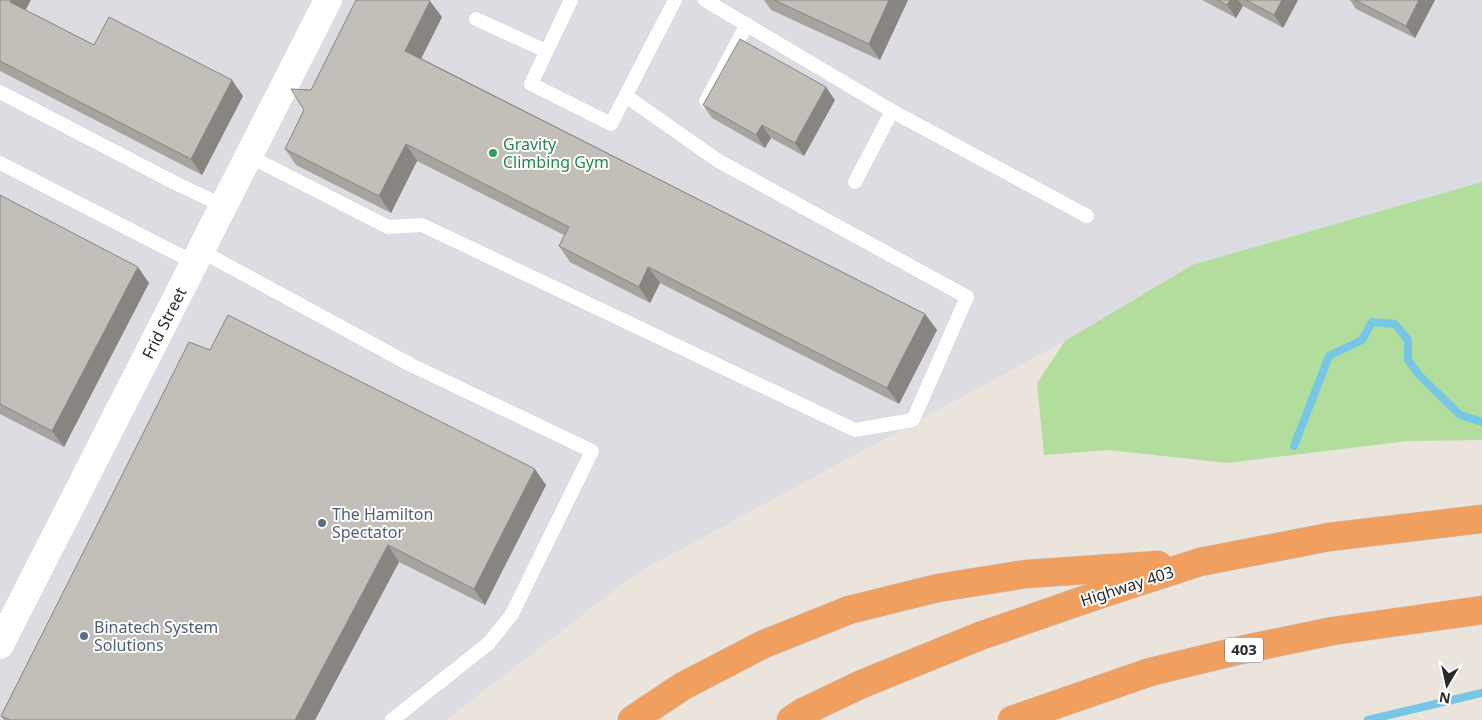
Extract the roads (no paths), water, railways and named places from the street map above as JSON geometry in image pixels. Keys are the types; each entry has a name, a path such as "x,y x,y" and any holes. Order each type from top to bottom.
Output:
{"highway":[{"name":"Highway 403","path":"791,720 803,712 862,684 980,636 1200,562 1329,537 1482,519"},
{"path":"632,720 683,686 764,644 849,610 938,588 1026,574 1200,562"},
{"name":"403","path":"1012,720 1150,672 1241,650 1333,632 1482,610"}],"street":[{"name":"Frid Street","path":"0,646 328,0"}],"lane":[{"path":"570,0 531,84 611,124 675,0"},
{"path":"705,0 892,111 1087,216"},
{"path":"476,19 546,51"},
{"path":"706,101 747,24"},
{"path":"0,92 224,206"},
{"path":"250,156 388,227 422,225 855,430 913,420 966,298 717,160 626,96"},
{"path":"855,182 892,111"},
{"path":"0,163 198,257 411,365 592,451 512,614 489,643 392,720"}],"waterway":[{"path":"1294,446 1329,356 1362,340 1372,322 1395,324 1408,340 1408,360 1419,375 1460,415 1482,422"},
{"path":"1368,720 1482,693"}],"place":[{"name":"Gravity Climbing Gym","path":"493,153"},
{"name":"The Hamilton Spectator","path":"322,523"},
{"name":"Binatech System Solutions","path":"84,636"}]}
